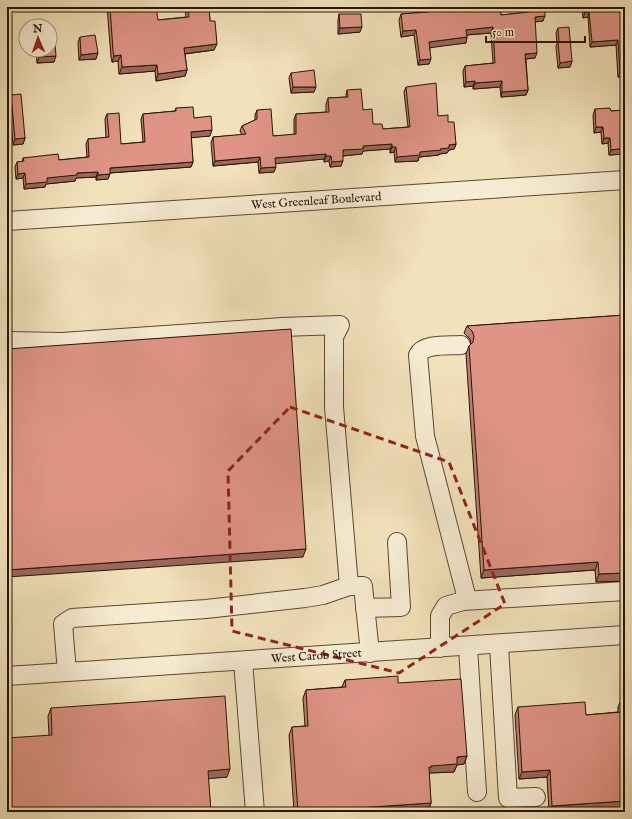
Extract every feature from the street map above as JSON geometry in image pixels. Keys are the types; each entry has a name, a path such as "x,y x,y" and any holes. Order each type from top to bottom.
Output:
{"street":[{"name":"West Greenleaf Boulevard","path":"7,221 625,180"},
{"path":"7,341 62,342 282,327 340,325 334,337 334,407 349,586"},
{"path":"461,345 426,348 420,351 418,355 425,436 466,595 464,602"},
{"path":"365,608 401,607 397,542"},
{"path":"67,672 63,624 72,618 206,609 298,599 323,595 349,586 363,586 370,653"},
{"path":"440,648 440,616 446,606 464,602 625,591"},
{"name":"West Carob Street","path":"7,676 499,645 625,635"},
{"path":"499,645 508,798 536,797"},
{"path":"468,647 477,792"},
{"path":"243,661 255,812"}],"highlighted area":[{"path":"290,407 449,462 505,604 399,673 232,631 228,471"}],"building":[{"path":"110,7 125,7 126,10 156,7 158,20 189,17 188,7 209,7 210,21 215,21 217,44 184,48 187,70 158,74 157,65 122,67 121,55 114,56 113,51"},
{"path":"428,7 500,7 501,15 529,12 529,7 545,7 545,16 535,17 537,53 525,54 528,90 502,92 502,81 475,83 475,81 466,82 465,66 495,63 493,27 466,30 467,37 429,42 431,59 420,60 416,30 403,31 401,14 428,12"},
{"path":"585,7 625,7 625,72 620,72 618,40 592,42 589,12 585,12"},
{"path":"339,14 361,14 362,27 340,28"},
{"path":"569,27 572,61 560,63 558,28"},
{"path":"95,35 98,53 81,55 80,37"},
{"path":"314,70 316,87 293,87 291,73"},
{"path":"436,83 438,116 448,115 448,122 454,122 456,144 449,145 449,148 420,152 420,155 397,157 396,147 392,147 392,144 363,146 363,149 343,150 343,161 332,162 331,156 326,156 326,154 275,158 276,167 261,168 260,157 215,161 213,137 246,134 242,126 257,119 257,110 271,109 273,136 296,134 296,114 329,112 328,98 348,97 347,90 361,89 363,110 372,109 373,124 382,124 383,129 410,127 406,87"},
{"path":"21,94 25,138 15,139 11,95"},
{"path":"193,107 194,118 211,116 212,130 191,132 193,162 110,168 110,174 98,175 98,172 77,173 77,175 47,178 47,182 26,184 25,173 18,174 17,162 24,161 23,158 58,154 59,160 89,157 88,139 109,137 107,114 119,113 121,144 145,142 143,114 176,111 176,108"},
{"path":"610,108 611,111 625,110 625,148 611,150 610,138 604,138 603,127 596,127 595,109"},
{"path":"625,315 625,573 599,574 598,562 484,570 469,346 473,342 474,336 472,331 467,326"},
{"path":"291,329 306,549 7,570 7,349"},
{"path":"398,676 398,683 461,679 467,756 457,757 457,764 429,767 431,803 298,812 292,727 308,726 306,690 346,687 345,680"},
{"path":"225,696 230,769 208,771 211,812 36,812 36,809 7,810 7,738 52,735 51,708"},
{"path":"625,699 625,801 552,806 550,770 522,772 518,707 585,702 586,715 622,712 621,700"}]}
